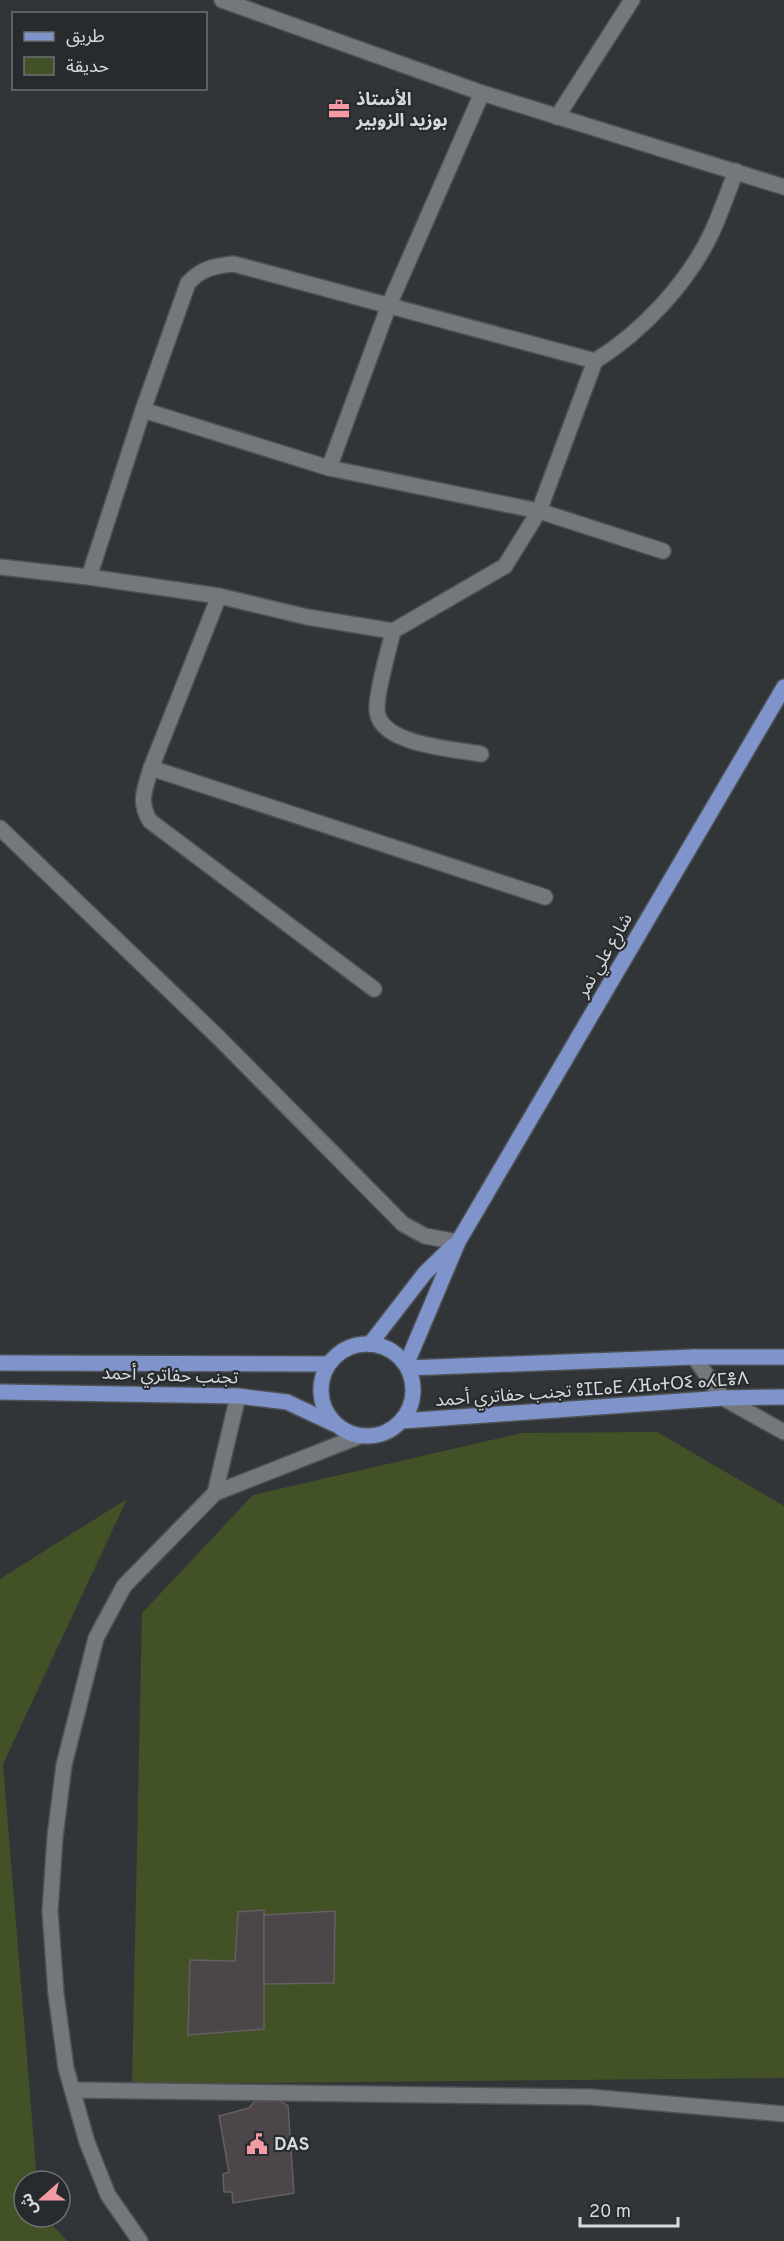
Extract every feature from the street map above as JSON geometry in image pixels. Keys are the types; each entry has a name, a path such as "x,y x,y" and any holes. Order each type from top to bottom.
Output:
{"main road":[{"name":"شارع علي نمر","path":"407,1366 458,1242 784,687"},
{"name":"شارع علي نمر","path":"370,1344 425,1273 458,1242"},
{"path":"370,1344 385,1348 399,1356 407,1366 413,1381 413,1396 402,1421 390,1431 375,1436 360,1436 334,1424 325,1408 322,1392 328,1364 341,1352 355,1346 370,1344"},
{"name":"تجنب حفاتري أحمد ⵓⵊⵎⴰⴹ ⵃⴼⴰⵜⵔⵉ ⴰⵃⵎⴻⴷ","path":"407,1366 694,1357 784,1358"},
{"name":"تجنب حفاتري أحمد","path":"0,1363 328,1364"},
{"name":"تجنب حفاتري أحمد","path":"0,1392 238,1396 287,1402 334,1424"},
{"name":"تجنب حفاتري أحمد ⵓⵊⵎⴰⴹ ⵃⴼⴰⵜⵔⵉ ⴰⵃⵎⴻⴷ","path":"402,1421 723,1398 784,1397"}],"street":[{"path":"222,0 482,93 784,187"},
{"path":"557,117 632,0"},
{"path":"329,468 389,305 482,93"},
{"path":"0,567 219,596 307,617 393,631 505,566 539,510 595,361 624,341 660,306 688,273 712,233 736,171"},
{"path":"89,577 143,410 188,283 207,268 234,264 595,361"},
{"path":"143,410 329,468 539,510 663,551"},
{"path":"219,596 151,768 141,800 144,812 150,821 374,988"},
{"path":"393,631 376,709 380,723 394,734 420,743 481,754"},
{"path":"151,768 545,897"},
{"path":"0,828 218,1037 403,1224 425,1236 458,1242"},
{"path":"694,1357 723,1398 784,1432"},
{"path":"215,1493 238,1396"},
{"path":"140,2241 108,2195 87,2142 72,2090 56,1994 50,1911 55,1837 64,1765 96,1638 124,1586 215,1493 360,1436"},
{"path":"72,2090 590,2097 784,2115"}],"green space":[{"path":"657,1432 784,1506 784,2078 132,2084 142,1613 253,1495 522,1433"},
{"path":"127,1499 3,1764 36,2169 12,2169 12,2229 56,2229 67,2241 0,2241 0,1579"}],"building":[{"path":"264,1910 264,2029 188,2035 190,1960 235,1961 238,1912"},
{"path":"335,1911 334,1983 264,1984 264,1915"},
{"name":"DAS","path":"279,2100 288,2106 294,2193 233,2203 232,2192 224,2192 223,2174 229,2172 219,2116 249,2108 254,2102"}],"place":[{"name":"الأستاذ بوزيد الزوبير","path":"339,109"},
{"name":"DAS","path":"257,2144"}]}
